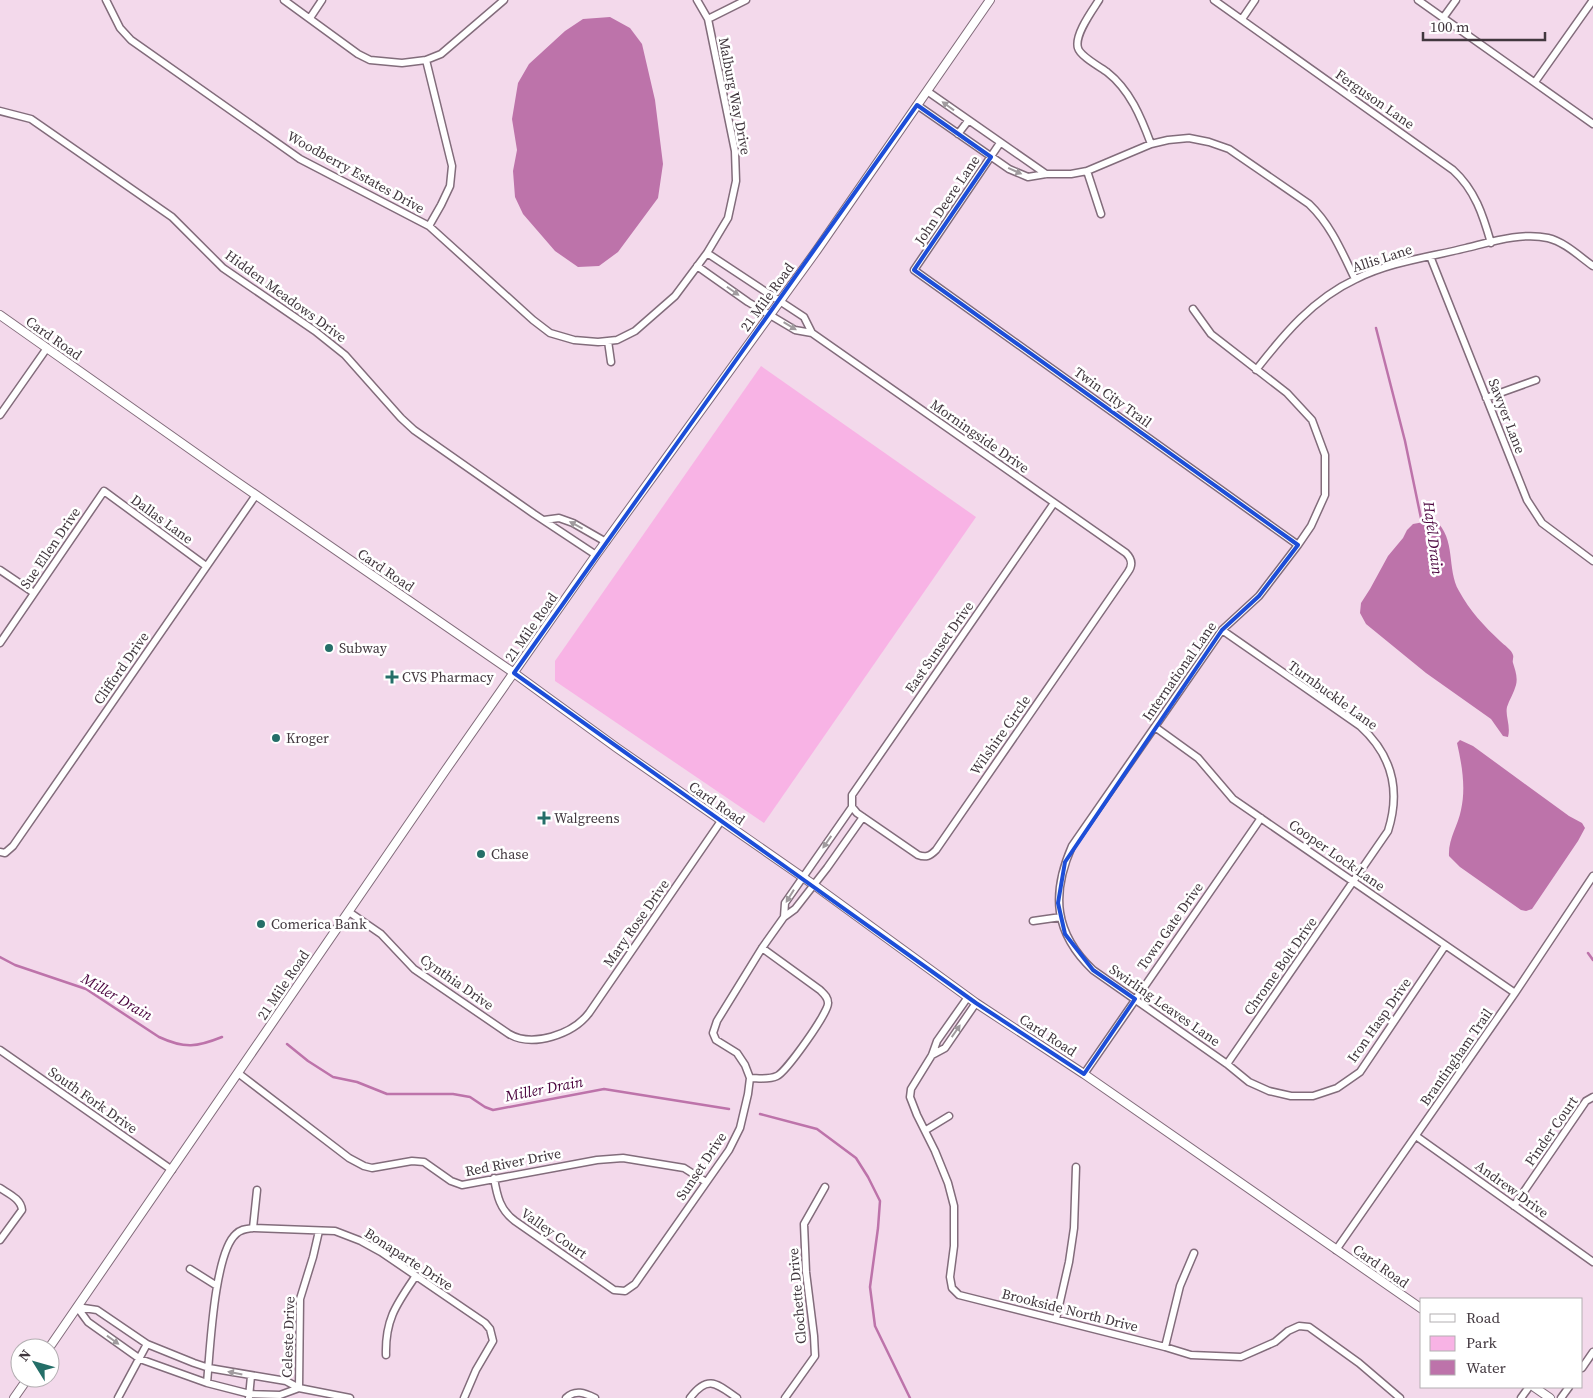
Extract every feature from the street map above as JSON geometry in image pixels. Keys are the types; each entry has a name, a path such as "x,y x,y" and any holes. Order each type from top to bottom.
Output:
{"street":[{"name":"Woodberry Estates Drive","path":"106,0 120,28 131,40 300,159 428,226 550,333 574,340 608,341 617,340 635,331 675,296 707,253"},
{"path":"284,0 350,48 370,60 402,63 426,60 441,54 504,0"},
{"path":"310,18 322,0"},
{"name":"Malburg Way Drive","path":"697,0 708,19 735,151 736,181 728,218 707,253"},
{"path":"708,19 746,0"},
{"name":"21 Mile Road","path":"56,1338 596,555 817,250 990,0"},
{"path":"1100,0 1080,32 1077,40 1080,53 1110,74 1131,99 1151,144"},
{"name":"Ferguson Lane","path":"1214,0 1453,170 1474,195 1491,243"},
{"path":"1242,19 1255,0"},
{"path":"1418,0 1593,124"},
{"path":"1443,18 1456,0"},
{"path":"1535,82 1593,0"},
{"path":"426,60 452,166 450,186 442,205 428,226"},
{"path":"927,91 1046,174"},
{"path":"917,105 990,157 1009,169 1028,177 1087,171 1151,144 1168,140 1189,138 1219,145 1238,155 1309,204 1328,225 1355,279"},
{"name":"Hidden Meadows Drive","path":"0,111 31,119 172,217 223,268 314,330 345,355 414,430 596,555"},
{"path":"958,134 968,121"},
{"name":"John Deere Lane","path":"914,270 1000,143"},
{"path":"1087,171 1101,214"},
{"name":"Allis Lane","path":"1256,370 1281,338 1302,316 1327,296 1355,279 1381,269 1430,256 1524,237 1548,238 1562,244 1593,266"},
{"name":"Morningside Drive","path":"707,253 804,317 812,333"},
{"name":"Sawyer Lane","path":"1430,256 1519,482 1534,513 1550,531 1593,561"},
{"name":"Morningside Drive","path":"697,266 769,315 795,330 812,333 1126,553 1131,561"},
{"name":"Twin City Trail","path":"914,270 1298,545"},
{"name":"International Lane","path":"1058,903 1061,874 1072,846 1222,630 1259,596 1298,545 1311,526 1326,495 1324,455 1312,420 1288,393 1211,334 1193,309"},
{"name":"Card Road","path":"0,314 256,495 514,673 814,885 976,1003 1084,1074 1420,1308"},
{"path":"608,341 611,362"},
{"path":"0,415 47,348"},
{"path":"1486,398 1536,380"},
{"name":"Dallas Lane","path":"104,492 206,566"},
{"name":"Sue Ellen Drive","path":"0,644 104,492"},
{"name":"Clifford Drive","path":"3,853 13,846 256,495"},
{"name":"East Sunset Drive","path":"802,877 852,806 850,799 854,791 1054,503"},
{"path":"544,520 559,518 573,523 606,542"},
{"name":"Wilshire Circle","path":"863,816 918,855 924,857 932,854 1132,567 1131,561"},
{"path":"0,570 34,593"},
{"name":"Turnbuckle Lane","path":"1222,630 1360,726 1372,736 1381,749 1393,784 1395,801 1393,814 1388,831 1353,882"},
{"name":"Cooper Lock Lane","path":"1155,727 1198,758 1233,799 1515,993"},
{"path":"762,948 820,990 826,996 828,1004 824,1016 782,1073 772,1078 750,1078 745,1065 737,1054 716,1040 713,1033 717,1021 762,948 784,917 795,910 863,816 852,806"},
{"name":"Town Gate Drive","path":"1084,1074 1261,818"},
{"name":"Mary Rose Drive","path":"565,1032 580,1023 589,1013 721,821"},
{"name":"Brantingham Trail","path":"1336,1250 1590,885 1593,876"},
{"path":"784,917 786,903 802,877"},
{"name":"Chrome Bolt Drive","path":"1227,1064 1353,882"},
{"name":"Swirling Leaves Lane","path":"1058,903 1065,934 1077,954 1093,970 1227,1064 1249,1082 1270,1091 1291,1096"},
{"name":"Cynthia Drive","path":"348,912 381,934 414,969 513,1036 531,1039 565,1032"},
{"path":"1033,921 1061,917"},
{"name":"Iron Hasp Drive","path":"1291,1096 1313,1096 1337,1088 1360,1072 1445,946"},
{"name":"Brookside North Drive","path":"968,997 937,1041 932,1055 911,1089 912,1104 926,1130 948,1184 954,1206 954,1246 950,1277 952,1288 959,1295 1165,1346 1191,1355 1241,1357 1275,1342 1299,1326 1309,1327 1359,1363 1400,1398"},
{"name":"Brookside North Drive","path":"932,1055 944,1048 976,1003"},
{"name":"South Fork Drive","path":"0,1050 172,1170"},
{"name":"Red River Drive","path":"238,1073 349,1158 372,1168 412,1161 424,1162 450,1181 462,1185 597,1160 623,1158 684,1168 706,1182"},
{"name":"Sunset Drive","path":"620,1291 625,1291 636,1284 729,1150 740,1128 750,1078"},
{"name":"Pinder Court","path":"1514,1206 1586,1101 1593,1097"},
{"path":"926,1130 949,1116"},
{"name":"Andrew Drive","path":"1416,1136 1593,1262"},
{"path":"1056,1319 1069,1262 1074,1228 1076,1167"},
{"name":"Valley Court","path":"494,1178 500,1205 511,1218 609,1287 620,1291"},
{"name":"Clochette Drive","path":"785,1398 815,1356 806,1272 804,1224 825,1187"},
{"path":"0,1188 20,1203 22,1210 0,1240"},
{"path":"253,1228 258,1190"},
{"name":"Bonaparte Drive","path":"207,1383 217,1286 227,1245 236,1233 253,1228 335,1231 361,1241 381,1252 485,1323 490,1329 493,1341 476,1370 464,1398"},
{"name":"Celeste Drive","path":"299,1388 300,1299 319,1231"},
{"path":"1165,1346 1180,1286 1194,1253"},
{"path":"190,1269 217,1286"},
{"path":"386,1355 387,1330 391,1317 415,1277"},
{"path":"77,1307 96,1310 147,1344 194,1363 209,1368 286,1381 299,1388 335,1397 350,1398"},
{"path":"77,1307 88,1322 140,1359 249,1396 280,1395 299,1388"},
{"path":"118,1398 147,1344"},
{"path":"1583,1367 1593,1352"},
{"path":"249,1396 251,1376"},
{"path":"690,1398 698,1388 705,1384 716,1385 737,1398"},
{"path":"566,1398 570,1394 580,1392 595,1398"},
{"path":"1540,1395 1550,1398"}],"highlighted area":[{"path":"917,105 991,157 914,270 1298,545 1259,596 1222,630 1065,862 1058,903 1065,934 1093,970 1135,999 1084,1074 976,1003 514,673"}],"green space":[{"path":"761,366 976,517 764,823 555,681 555,661"}],"water":[{"path":"610,17 630,28 642,44 655,100 663,164 658,198 618,252 599,266 578,267 555,251 523,214 515,197 513,171 517,150 512,119 518,83 529,64 565,31 583,19"},
{"path":"1435,520 1446,536 1455,582 1459,591 1478,618 1510,649 1513,655 1517,682 1507,707 1508,737 1503,736 1491,719 1426,673 1366,624 1360,613 1361,603 1388,556 1407,530 1413,524"},
{"path":"1460,740 1473,746 1569,816 1582,823 1585,828 1532,909 1521,910 1460,867 1449,856 1450,844 1460,816 1463,793 1463,776 1457,743"}],"waterway":[{"name":"Hafel Drain","path":"1376,328 1405,441 1422,523"},
{"name":"Hafel Drain","path":"1588,953 1593,960"},
{"name":"Miller Drain","path":"0,957 15,965 86,989 168,1041 184,1045 198,1045 222,1037"},
{"name":"Miller Drain","path":"287,1044 308,1061 333,1077 357,1082 387,1094 453,1094 470,1097 493,1110 604,1089 729,1109"},
{"name":"Miller Drain","path":"760,1114 817,1129 856,1158 868,1177 880,1201 870,1287 875,1326 910,1398"}],"place":[{"name":"Subway","path":"329,648"},
{"name":"CVS Pharmacy","path":"392,677"},
{"name":"Kroger","path":"276,738"},
{"name":"Walgreens","path":"544,818"},
{"name":"Chase","path":"481,854"},
{"name":"Comerica Bank","path":"261,924"}]}
